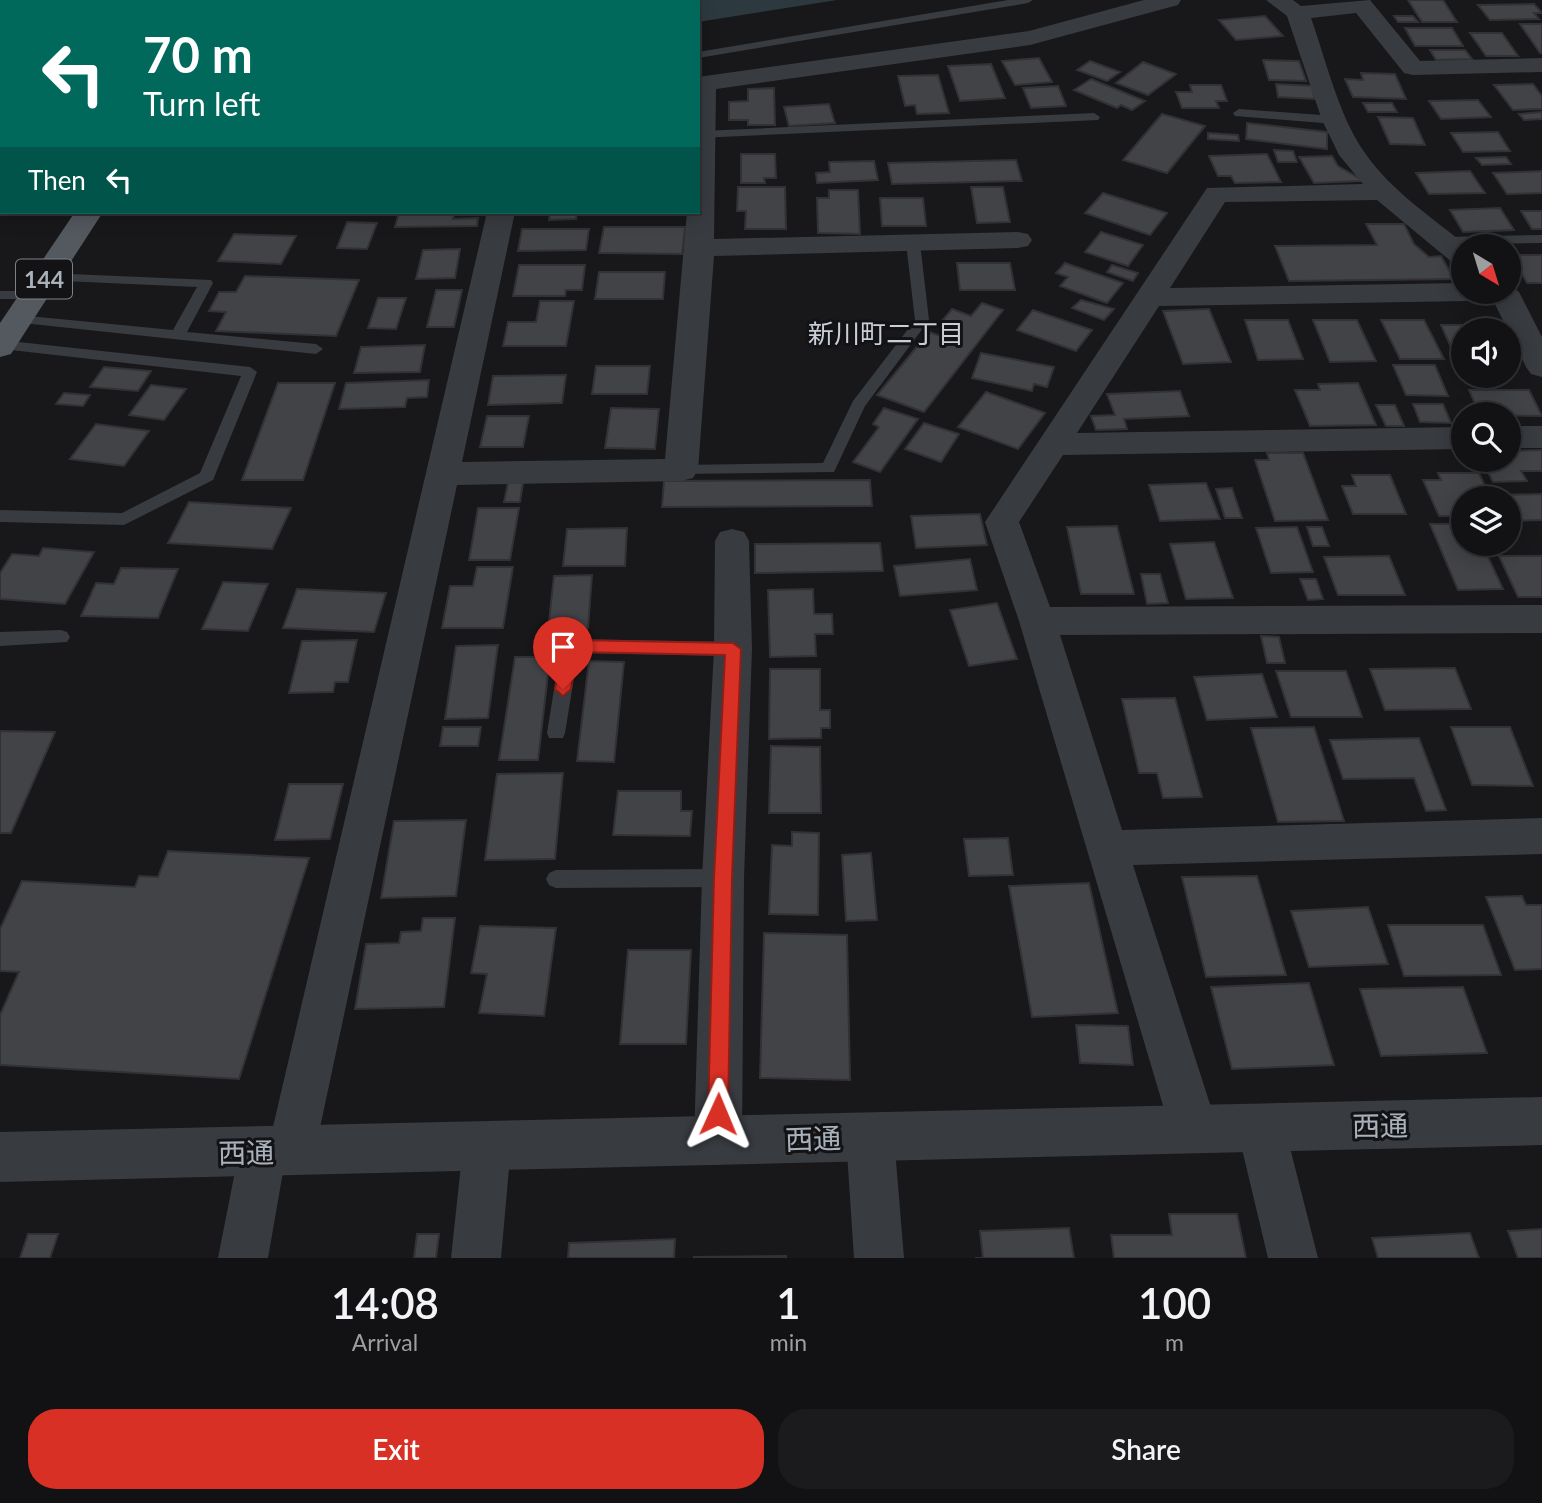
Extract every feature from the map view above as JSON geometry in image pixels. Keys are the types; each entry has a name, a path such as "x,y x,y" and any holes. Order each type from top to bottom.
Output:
{"main road":[{"name":"144","path":"20,316 88,214"}],"street":[{"path":"443,474 681,470 700,248 700,74 1030,38 1170,0"},
{"path":"1451,247 1384,192 1352,155 1287,7 1362,5 1413,68 1542,65"},
{"path":"1194,1129 1037,621 1002,522 1217,194 1384,192"},
{"path":"243,1258 277,1151 443,474 501,214"},
{"path":"700,248 1018,240"},
{"path":"1149,297 1451,292"},
{"path":"1510,304 1542,367"},
{"path":"1521,438 1542,437"},
{"path":"1051,444 1451,438"},
{"path":"718,1141 723,878 733,649 732,541"},
{"path":"1037,621 1542,619"},
{"path":"1108,848 1542,836"},
{"name":"西通","path":"0,1157 1542,1121"},
{"path":"1261,1128 1293,1258"},
{"path":"870,1137 879,1258"},
{"path":"476,1258 487,1146"}],"lane":[{"path":"700,74 1028,0"},
{"path":"1239,113 1335,120"},
{"path":"702,135 1094,117"},
{"path":"1521,241 1542,239"},
{"path":"681,470 828,468 858,405 922,320 913,243"},
{"path":"20,316 206,283 179,333"},
{"path":"0,295 20,316 250,372 207,476 124,519 0,516"},
{"path":"20,316 316,349"},
{"path":"0,639 61,638"},
{"path":"556,733 570,646 733,649"},
{"path":"556,879 723,878"}],"shaded area":[{"path":"700,0 837,0 700,22"}],"building":[{"path":"1408,0 1443,0 1457,22 1422,22"},
{"path":"1534,4 1542,13 1534,13 1539,19 1490,20 1478,5"},
{"path":"1265,16 1283,36 1236,40 1219,20"},
{"path":"1394,16 1413,16 1418,22 1398,22"},
{"path":"1520,24 1542,24 1542,53 1540,53"},
{"path":"1405,28 1452,28 1463,46 1415,46"},
{"path":"1470,33 1502,33 1518,56 1486,56"},
{"path":"1430,50 1465,50 1472,59 1436,60"},
{"path":"1039,58 1052,82 1015,85 1002,61"},
{"path":"1263,60 1299,61 1306,81 1269,80"},
{"path":"1090,61 1120,72 1107,81 1077,70"},
{"path":"1143,62 1176,74 1148,95 1116,83"},
{"path":"991,64 1005,98 960,101 948,66"},
{"path":"1361,73 1395,74 1406,99 1353,97 1345,79 1363,80"},
{"path":"938,75 949,113 917,114 915,105 905,106 898,76"},
{"path":"1091,79 1145,101 1132,110 1121,105 1117,108 1074,90"},
{"path":"1276,84 1312,86 1315,99 1278,97"},
{"path":"1533,84 1542,96 1542,109 1513,110 1494,85"},
{"path":"1190,85 1221,85 1227,101 1216,101 1219,108 1182,108 1176,92 1192,92"},
{"path":"1058,86 1066,106 1031,108 1023,88"},
{"path":"774,88 775,125 748,125 748,120 729,120 729,102 748,101 748,89"},
{"path":"1478,100 1491,117 1441,119 1429,101"},
{"path":"1363,103 1392,103 1397,112 1368,112"},
{"path":"829,104 835,123 789,126 784,107"},
{"path":"1542,112 1542,119 1524,120 1519,114"},
{"path":"1162,114 1205,126 1167,173 1123,160"},
{"path":"1378,117 1413,118 1425,145 1390,144"},
{"path":"1247,123 1327,132 1327,149 1246,139"},
{"path":"1498,132 1510,151 1463,152 1451,133"},
{"path":"1208,133 1238,135 1239,141 1208,139"},
{"path":"1274,150 1293,151 1297,162 1278,162"},
{"path":"741,154 775,154 776,178 764,178 765,183 741,183"},
{"path":"1267,154 1281,182 1235,183 1231,176 1218,176 1209,156"},
{"path":"1332,156 1338,166 1364,181 1314,183 1299,157"},
{"path":"1506,157 1511,164 1482,165 1476,158"},
{"path":"1016,160 1022,181 892,184 888,163"},
{"path":"874,161 878,180 817,183 816,173 830,172 829,162"},
{"path":"1470,171 1485,193 1429,194 1416,173"},
{"path":"1542,171 1542,193 1507,194 1493,173"},
{"path":"738,187 785,187 786,229 745,229 746,211 737,211"},
{"path":"971,187 1003,187 1010,222 977,223"},
{"path":"829,190 858,190 860,234 818,233 817,198 829,198"},
{"path":"1103,193 1167,213 1150,235 1085,213"},
{"path":"880,198 923,198 926,226 882,226"},
{"path":"1500,208 1514,230 1463,232 1450,210"},
{"path":"1521,211 1542,211 1542,229 1532,229"},
{"path":"398,214 454,214 453,219 478,218 477,226 395,227"},
{"path":"550,214 577,214 576,219 549,220"},
{"path":"347,222 377,223 367,249 337,248"},
{"path":"1366,224 1404,224 1414,244 1429,257 1441,256 1451,274 1451,279 1289,281 1275,246 1377,245"},
{"path":"604,227 685,227 682,254 599,253"},
{"path":"522,229 589,229 586,250 518,251"},
{"path":"1101,232 1143,245 1128,266 1085,252"},
{"path":"234,234 296,236 281,264 218,261"},
{"path":"460,249 455,278 416,279 423,250"},
{"path":"1521,255 1542,255 1542,283 1527,283 1521,272"},
{"path":"957,263 1010,263 1015,290 960,290"},
{"path":"1065,263 1123,283 1107,303 1060,286 1068,277 1056,273"},
{"path":"519,265 585,265 582,290 566,290 565,296 513,296"},
{"path":"1112,265 1138,273 1133,281 1107,272"},
{"path":"599,272 665,272 663,299 595,299"},
{"path":"245,276 359,280 336,336 216,331 226,312 209,311 219,292 236,292"},
{"path":"436,290 462,290 454,327 427,327"},
{"path":"378,298 406,298 396,329 368,328"},
{"path":"1081,300 1114,309 1104,320 1072,308"},
{"path":"540,301 574,301 566,346 503,346 508,322 536,322"},
{"path":"982,303 1003,310 924,412 877,395 929,332 949,339 959,327 942,321 952,309 971,316"},
{"path":"1209,309 1231,362 1183,364 1163,311"},
{"path":"1033,310 1092,330 1076,351 1017,330"},
{"path":"1245,320 1288,320 1303,359 1258,360"},
{"path":"1313,320 1357,320 1376,361 1330,362"},
{"path":"1381,320 1424,320 1444,359 1400,359"},
{"path":"1441,325 1451,325 1451,347"},
{"path":"425,345 420,372 354,373 361,347"},
{"path":"981,353 1054,367 1047,387 1034,384 1032,391 972,378"},
{"path":"1393,365 1435,365 1448,396 1406,395"},
{"path":"596,366 650,366 647,394 592,394"},
{"path":"104,367 151,371 138,391 90,387"},
{"path":"566,375 562,403 488,405 493,376"},
{"path":"429,380 427,397 407,398 405,407 339,409 346,383"},
{"path":"278,383 335,383 303,480 242,480"},
{"path":"1358,383 1376,425 1310,426 1295,390 1320,390 1318,384"},
{"path":"151,385 186,389 164,420 129,415"},
{"path":"1469,390 1529,390 1542,416 1521,416 1521,402 1474,402"},
{"path":"1180,391 1189,416 1124,419 1127,429 1096,430 1091,416 1115,415 1107,394"},
{"path":"986,392 1045,413 1018,449 958,427"},
{"path":"64,393 90,395 83,406 56,404"},
{"path":"1413,404 1443,404 1451,423 1420,422"},
{"path":"1376,405 1395,405 1404,426 1386,426"},
{"path":"611,408 659,409 655,449 605,448"},
{"path":"884,408 918,419 880,472 853,462 879,427 873,424"},
{"path":"487,416 529,416 523,447 480,447"},
{"path":"924,423 959,434 941,462 905,449"},
{"path":"96,424 149,431 124,466 70,459"},
{"path":"1542,450 1542,471 1521,471 1521,451"},
{"path":"1267,453 1303,453 1328,520 1275,521 1255,460 1269,460"},
{"path":"1521,471 1527,481 1493,482 1488,472"},
{"path":"1438,473 1479,473 1485,486 1451,486 1451,516 1439,516 1423,480 1441,480"},
{"path":"1352,475 1390,475 1406,514 1353,514 1342,486 1356,486"},
{"path":"870,480 872,506 662,507 664,481"},
{"path":"508,483 523,483 520,502 504,502"},
{"path":"1206,483 1220,519 1160,521 1149,485"},
{"path":"1232,488 1242,518 1225,518 1216,489"},
{"path":"1521,494 1542,494 1542,520 1521,521"},
{"path":"189,502 291,508 272,549 168,543"},
{"path":"478,508 519,508 510,560 469,560"},
{"path":"980,514 987,545 916,548 911,516"},
{"path":"1430,524 1451,524 1451,556 1488,556 1503,589 1458,590"},
{"path":"1117,526 1134,594 1081,594 1067,527"},
{"path":"1297,527 1313,572 1271,573 1256,528"},
{"path":"1307,527 1322,527 1329,546 1313,546"},
{"path":"627,528 625,566 563,566 567,529"},
{"path":"1214,542 1233,598 1186,599 1170,544"},
{"path":"880,543 883,571 755,573 755,544"},
{"path":"43,548 94,552 65,604 0,599 0,573 12,554 39,556"},
{"path":"1389,556 1405,595 1338,595 1324,557"},
{"path":"1499,556 1542,556 1542,597 1518,597"},
{"path":"970,559 977,590 900,596 894,566"},
{"path":"477,567 513,567 503,628 442,628 450,586 473,586"},
{"path":"121,568 178,569 158,618 81,616 96,583 114,584"},
{"path":"1141,574 1160,574 1168,603 1147,604"},
{"path":"592,575 588,628 548,630 554,576"},
{"path":"1300,579 1316,579 1323,599 1308,600"},
{"path":"223,582 268,584 248,631 202,629"},
{"path":"297,589 386,593 374,632 283,628"},
{"path":"813,589 814,614 832,614 833,634 815,634 816,656 770,657 768,590"},
{"path":"997,603 1017,659 969,666 950,610"},
{"path":"1261,636 1279,637 1285,663 1267,663"},
{"path":"357,640 348,682 335,682 333,692 289,693 302,641"},
{"path":"498,645 488,718 445,719 456,646"},
{"path":"515,657 550,657 538,760 499,760"},
{"path":"589,661 624,662 614,762 577,761"},
{"path":"1455,668 1471,709 1385,710 1370,669"},
{"path":"770,669 820,669 820,710 830,710 830,728 821,728 821,738 769,739"},
{"path":"1276,671 1346,671 1362,717 1291,717"},
{"path":"1262,674 1277,717 1207,720 1194,677"},
{"path":"1175,698 1202,797 1163,798 1157,773 1139,773 1122,699"},
{"path":"443,727 481,727 478,746 440,746"},
{"path":"1314,727 1344,821 1278,822 1251,728"},
{"path":"1451,727 1510,727 1533,786 1472,785"},
{"path":"0,731 55,732 11,833 0,833"},
{"path":"1419,738 1446,810 1426,811 1414,778 1343,779 1330,740"},
{"path":"771,746 820,747 821,813 769,813"},
{"path":"563,773 555,859 485,860 497,774"},
{"path":"289,784 343,784 330,839 275,840"},
{"path":"618,791 681,791 681,811 692,811 690,836 613,835"},
{"path":"466,820 456,896 381,898 394,821"},
{"path":"792,832 819,833 818,915 769,914 772,845 792,846"},
{"path":"1008,838 1013,875 969,876 964,839"},
{"path":"168,851 309,858 239,1079 0,1065 0,1015 19,972 0,971 0,929 22,881 135,887 139,876 158,877"},
{"path":"871,853 877,920 846,921 842,855"},
{"path":"1257,876 1286,975 1206,977 1182,877"},
{"path":"1089,883 1118,1013 1032,1017 1009,886"},
{"path":"1522,896 1526,905 1542,905 1542,969 1515,970 1486,897"},
{"path":"1368,907 1388,964 1309,967 1291,911"},
{"path":"423,918 455,918 444,1007 355,1009 366,944 399,943 401,932 421,931"},
{"path":"1388,925 1483,925 1501,975 1404,976"},
{"path":"480,926 556,928 544,1016 479,1013 487,974 471,973"},
{"path":"764,933 847,935 850,1080 760,1078"},
{"path":"628,950 691,950 686,1044 620,1044"},
{"path":"1309,983 1334,1065 1232,1069 1211,987"},
{"path":"1463,987 1487,1053 1381,1056 1360,989"},
{"path":"1076,1025 1128,1026 1133,1065 1080,1063"},
{"path":"1169,1214 1237,1214 1246,1258 1114,1258 1111,1235 1172,1235"},
{"path":"1069,1228 1074,1258 983,1258 980,1231"},
{"path":"1542,1229 1542,1258 1518,1258 1508,1231"},
{"path":"1470,1233 1479,1258 1378,1258 1372,1238"},
{"path":"28,1234 58,1234 50,1258 20,1258"},
{"path":"417,1234 439,1234 436,1258 414,1258"},
{"path":"675,1239 674,1258 568,1258 569,1243"},
{"path":"694,1257 786,1258 694,1258"}],"district":[{"name":"新川町二丁目","path":"886,333"}],"route":[{"path":"563,689 570,646 733,649 723,878 718,1114"}]}
